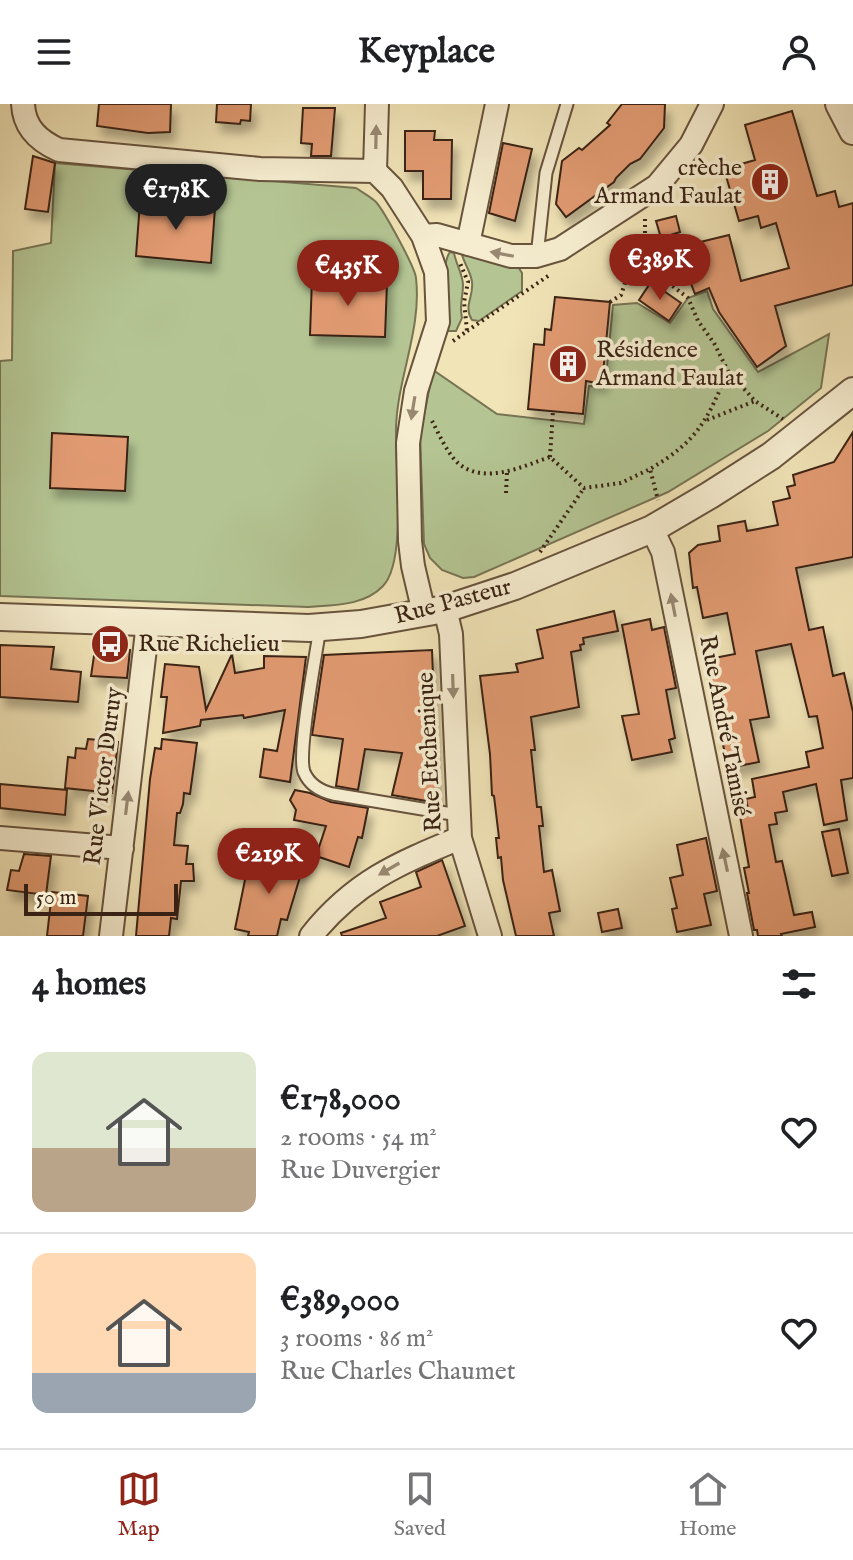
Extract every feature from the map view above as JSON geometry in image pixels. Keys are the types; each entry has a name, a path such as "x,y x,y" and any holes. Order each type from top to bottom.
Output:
{"street":[{"path":"23,104 30,129 43,143 59,150 260,169 375,171 377,104"},
{"path":"468,244 497,104"},
{"path":"423,236 437,235 511,256 536,256 560,249 657,186 691,145 712,104"},
{"path":"839,104 853,131"},
{"name":"Rue Etchenique","path":"375,171 392,188 423,236 436,272 438,322 416,391 408,443 410,541 413,566 434,611 451,634 459,827 490,936"},
{"name":"Rue Pasteur","path":"0,617 320,627 361,624 434,611 515,586 658,525 771,456 853,391"},
{"name":"Rue André Tamisé","path":"658,525 741,936"},
{"name":"Rue Victor Duruy","path":"111,936 148,623"},
{"path":"311,936 344,899 392,866 459,827"},
{"path":"0,838 122,848"}],"lane":[{"path":"536,256 546,173 567,104"},
{"path":"320,627 302,760 310,782 324,792 459,827"}],"path":[{"path":"646,194 645,242 652,270 688,298 728,371 755,401 782,419 794,411"},
{"path":"610,302 621,295 629,271 645,242"},
{"path":"467,331 558,269"},
{"path":"515,586 584,488 621,483 678,453 707,420 728,371"},
{"path":"416,391 458,464 478,473 507,472 550,457"},
{"path":"707,420 755,401"},
{"path":"550,457 553,411"},
{"path":"550,457 584,488"},
{"path":"650,469 658,525"},
{"path":"506,493 507,472"}],"green space":[{"path":"55,163 356,188 376,202 410,263 416,278 417,297 413,335 397,410 395,556 390,574 375,593 358,601 308,607 0,596 0,361 12,360 13,251 51,243"},
{"path":"461,251 517,265 522,273 522,291 479,321 472,320 468,310 472,282"},
{"path":"450,252 454,253 463,285 462,318 456,331 446,331 445,267"},
{"path":"707,291 713,309 758,372 829,334 821,388 768,431 668,492 474,577 463,578 442,570 430,558 424,544 420,435 433,370 497,414 584,424 589,386 605,387 613,305 637,303 670,323 688,298"}],"building":[{"path":"99,104 171,104 170,132 148,133 97,126"},
{"path":"217,104 251,104 250,121 241,120 240,124 216,122"},
{"path":"622,104 665,104 664,128 640,159 566,217 556,204 562,161 579,148 582,150 610,125 607,123"},
{"path":"303,108 335,108 331,156 311,156 312,144 301,143"},
{"path":"792,111 817,196 835,191 839,207 853,203 853,285 775,306 786,346 757,367 719,312 709,288 695,294 685,268 699,263 692,244 729,235 741,281 789,268 776,223 761,228 758,216 739,221 724,169 755,160 745,125"},
{"path":"405,131 435,131 434,140 452,140 451,199 423,199 423,171 405,171"},
{"path":"503,143 532,149 515,221 489,213"},
{"path":"33,156 55,163 48,212 25,209"},
{"path":"140,202 215,208 211,263 136,256"},
{"path":"676,216 680,232 661,238 656,221"},
{"path":"312,279 387,282 385,337 310,335"},
{"path":"651,282 681,303 669,321 639,300"},
{"name":"Résidence Armand Faulat","path":"555,297 610,302 602,384 586,381 583,414 528,409 534,344 544,345 545,329 551,330"},
{"path":"853,432 853,557 796,568 809,630 823,627 833,676 844,673 853,712 853,778 841,780 847,820 824,825 816,784 783,792 787,811 775,813 777,824 769,825 776,862 782,861 794,915 812,912 815,927 782,936 758,936 747,893 744,868 749,867 740,816 749,814 746,799 755,797 752,779 809,767 806,752 823,748 817,716 809,717 791,644 756,651 769,717 750,720 759,762 728,768 707,669 716,667 714,658 735,654 727,613 703,618 697,587 693,588 689,553 698,545 720,541 718,526 745,521 747,531 778,525 773,502 790,498 787,487 795,485 793,475 834,462"},
{"path":"52,433 128,437 125,491 50,488"},
{"path":"614,611 618,631 583,638 581,650 571,652 579,707 531,717 537,807 541,807 543,826 539,826 544,872 552,870 560,911 549,913 554,936 516,936 501,857 498,858 496,838 499,838 480,676 518,672 516,664 543,658 537,630"},
{"path":"650,619 652,630 664,627 676,688 666,690 675,738 669,740 672,752 632,760 622,716 639,714 622,625"},
{"path":"0,645 54,647 51,669 81,672 78,702 0,697"},
{"path":"95,649 130,650 127,678 91,676"},
{"path":"432,650 438,803 392,795 402,753 365,749 358,790 336,786 343,739 312,735 324,655"},
{"path":"232,654 235,673 264,668 264,656 306,657 290,782 260,777 264,749 277,751 285,710 244,718 243,715 201,720 200,726 163,733 167,697 161,697 165,664 199,667 206,710"},
{"path":"88,739 118,742 112,793 65,788 68,757 75,758 76,748 86,749"},
{"path":"162,739 197,743 190,794 184,793 180,813 177,813 174,845 188,846 186,864 193,864 194,881 181,881 177,919 171,918 169,936 136,936 150,779 155,748 161,749"},
{"path":"0,784 67,790 65,815 0,808"},
{"path":"295,790 331,802 368,808 362,838 358,837 349,867 316,856 326,826 294,820 296,810 290,800"},
{"path":"839,829 848,873 832,876 822,832"},
{"path":"706,838 717,891 704,894 711,925 677,932 672,909 677,908 670,878 683,875 677,845"},
{"path":"288,851 306,857 287,920 281,919 277,936 248,936 249,932 235,929 249,860 282,870"},
{"path":"24,854 51,856 46,895 7,890 11,870 19,871"},
{"path":"442,860 465,926 437,936 342,936 341,933 386,918 380,902 421,887 416,872"},
{"path":"52,892 88,896 83,936 47,936"},
{"path":"618,909 622,928 602,932 598,913"}],"place":[{"name":"crèche Armand Faulat","path":"770,182"},
{"name":"Résidence Armand Faulat","path":"568,364"},
{"name":"Rue Richelieu","path":"110,644"}]}
